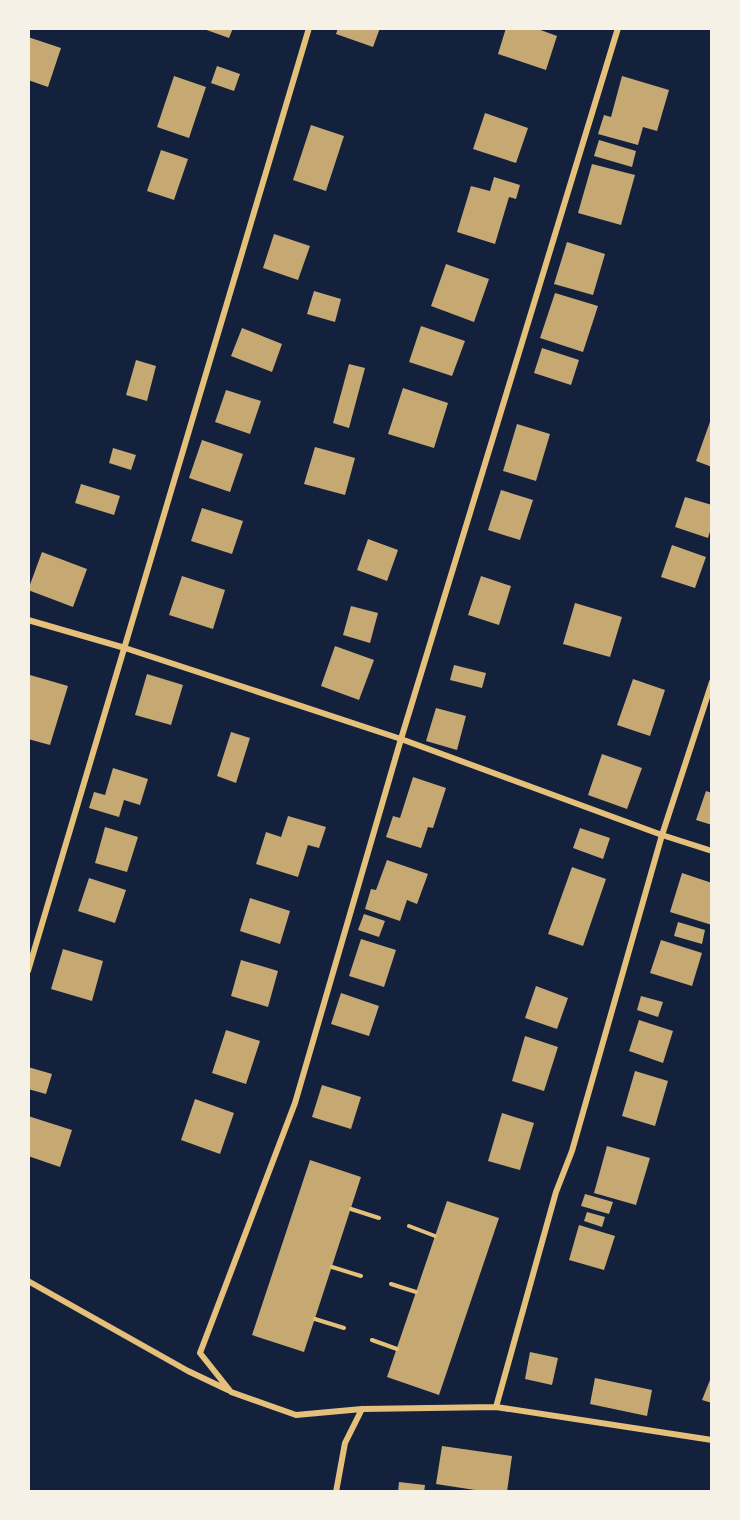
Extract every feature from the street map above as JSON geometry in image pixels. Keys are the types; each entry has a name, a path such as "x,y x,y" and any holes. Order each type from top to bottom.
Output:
{"street":[{"path":"28,971 309,28"},
{"path":"231,1392 200,1353 295,1103 401,740 618,28"},
{"path":"28,620 125,648 401,740 711,851"},
{"path":"496,1407 556,1192 572,1151 662,835 711,682"},
{"path":"28,1281 188,1371 231,1392 296,1415 362,1409 496,1407 711,1440"},
{"path":"336,1491 345,1443 362,1409"}],"path":[{"path":"351,1209 379,1218"},
{"path":"409,1226 435,1236"},
{"path":"332,1266 361,1276"},
{"path":"391,1284 416,1292"},
{"path":"315,1319 344,1328"},
{"path":"372,1340 397,1349"}],"building":[{"path":"201,28 233,28 229,38"},
{"path":"338,28 380,28 373,47 336,34"},
{"path":"506,28 535,28 557,36 546,70 498,54"},
{"path":"28,37 61,48 48,87 28,80"},
{"path":"217,66 240,74 234,91 211,83"},
{"path":"174,76 206,87 189,138 157,127"},
{"path":"622,76 669,90 657,131 643,127 638,145 598,134 604,115 611,117"},
{"path":"485,113 528,128 516,163 473,149"},
{"path":"311,125 344,136 326,191 293,180"},
{"path":"599,140 636,151 632,167 594,156"},
{"path":"161,150 188,159 174,200 147,191"},
{"path":"592,164 635,175 621,225 578,213"},
{"path":"494,177 520,185 516,199 509,197 495,244 457,232 471,186 490,191"},
{"path":"274,234 310,246 298,280 263,268"},
{"path":"567,242 605,254 593,295 554,284"},
{"path":"446,264 489,279 474,322 431,306"},
{"path":"314,291 341,299 335,322 307,314"},
{"path":"555,293 598,306 583,352 540,338"},
{"path":"421,326 465,341 452,376 409,362"},
{"path":"242,328 282,344 272,372 231,356"},
{"path":"542,348 579,360 571,385 534,373"},
{"path":"136,360 156,366 147,401 126,395"},
{"path":"349,364 365,368 349,428 333,423"},
{"path":"403,388 448,403 434,448 388,434"},
{"path":"226,390 261,401 250,434 215,422"},
{"path":"712,419 712,467 696,461"},
{"path":"517,424 550,434 536,481 503,471"},
{"path":"202,440 243,454 230,492 189,478"},
{"path":"315,447 355,458 345,495 304,484"},
{"path":"113,448 136,455 131,470 109,463"},
{"path":"81,484 120,496 114,515 75,503"},
{"path":"501,490 533,500 520,540 488,530"},
{"path":"685,497 712,505 712,525 708,538 675,527"},
{"path":"202,508 243,521 232,554 191,541"},
{"path":"368,539 398,550 387,581 357,570"},
{"path":"672,545 706,557 695,588 661,577"},
{"path":"42,552 87,569 73,607 28,590"},
{"path":"182,576 225,590 213,629 169,615"},
{"path":"481,576 511,586 499,625 468,615"},
{"path":"575,603 622,617 610,657 563,644"},
{"path":"351,606 378,613 370,643 343,635"},
{"path":"335,646 374,660 359,700 321,686"},
{"path":"454,665 486,673 482,688 450,680"},
{"path":"147,674 183,685 171,725 135,715"},
{"path":"30,675 68,686 50,745 28,739 28,680"},
{"path":"633,679 665,690 650,736 617,725"},
{"path":"436,708 466,716 457,750 426,741"},
{"path":"231,732 250,738 236,783 217,776"},
{"path":"602,754 642,768 627,809 588,795"},
{"path":"113,768 148,779 140,805 124,800 119,817 89,808 94,792 105,795"},
{"path":"413,777 446,788 433,828 428,827 421,848 386,837 393,816 400,818"},
{"path":"706,791 712,793 712,825 696,820"},
{"path":"288,816 326,827 319,848 308,845 298,877 256,864 266,832 281,837"},
{"path":"105,827 138,837 127,872 95,863"},
{"path":"580,828 610,838 603,859 573,848"},
{"path":"387,860 428,874 417,904 407,900 400,921 365,909 371,889 376,890"},
{"path":"572,867 606,879 583,946 548,934"},
{"path":"682,873 712,883 712,925 670,912"},
{"path":"89,878 126,890 115,923 78,911"},
{"path":"250,898 290,911 280,944 240,931"},
{"path":"364,914 385,921 379,937 358,930"},
{"path":"678,922 705,930 702,944 674,936"},
{"path":"361,939 396,950 384,987 349,976"},
{"path":"661,940 702,953 692,986 650,973"},
{"path":"63,949 103,961 92,1001 51,989"},
{"path":"241,960 278,971 268,1007 231,996"},
{"path":"536,986 568,998 557,1029 525,1018"},
{"path":"341,993 379,1006 369,1036 331,1024"},
{"path":"641,996 663,1002 658,1017 637,1010"},
{"path":"639,1020 673,1031 663,1063 629,1051"},
{"path":"226,1030 260,1041 246,1084 212,1073"},
{"path":"525,1036 558,1047 544,1091 512,1081"},
{"path":"28,1067 52,1074 46,1094 28,1089"},
{"path":"635,1071 668,1081 655,1126 622,1116"},
{"path":"322,1085 361,1097 351,1129 312,1117"},
{"path":"195,1099 234,1113 220,1154 181,1140"},
{"path":"502,1113 534,1123 520,1170 488,1161"},
{"path":"28,1116 72,1130 60,1167 28,1156"},
{"path":"607,1146 650,1158 636,1205 594,1193"},
{"path":"310,1160 361,1177 304,1352 252,1335"},
{"path":"585,1194 613,1202 609,1214 581,1206"},
{"path":"447,1201 499,1218 439,1395 387,1377"},
{"path":"587,1212 605,1217 602,1227 584,1221"},
{"path":"579,1225 615,1236 604,1270 569,1260"},
{"path":"530,1352 558,1358 552,1385 525,1379"},
{"path":"712,1375 712,1403 702,1400"},
{"path":"595,1378 652,1390 647,1416 590,1404"},
{"path":"442,1446 512,1456 507,1492 488,1492 436,1484"},
{"path":"399,1482 425,1485 424,1492 398,1492"}]}
